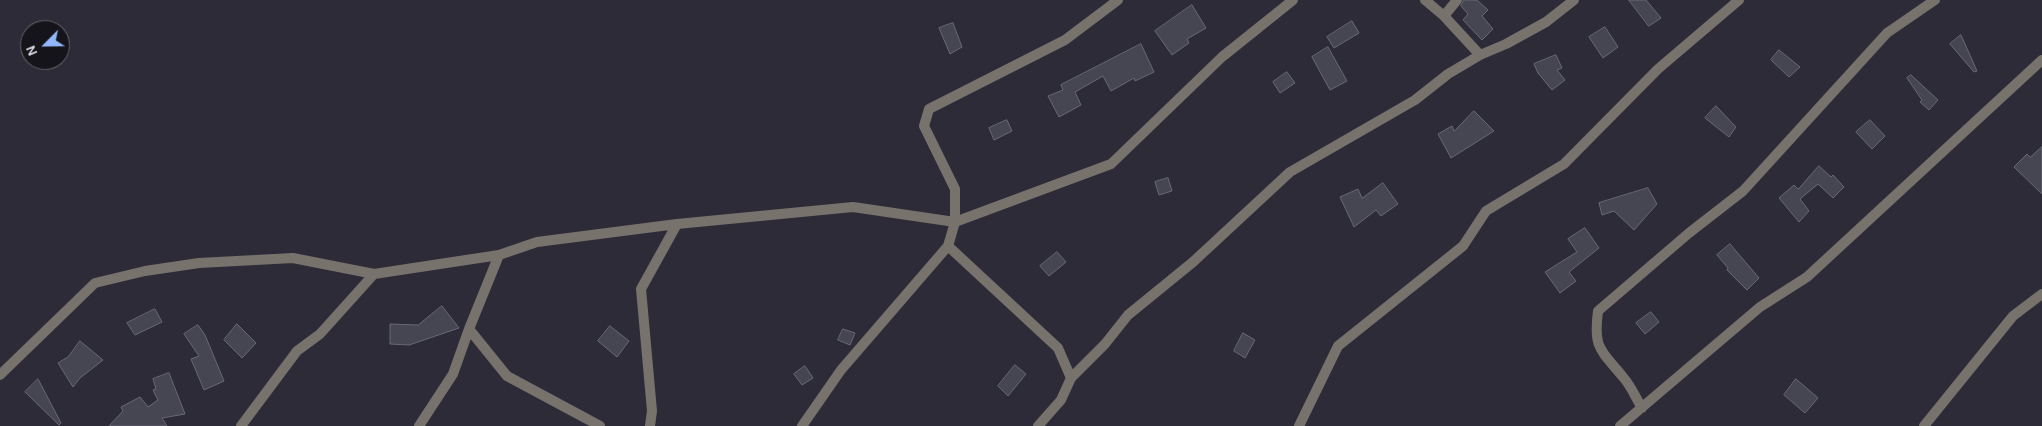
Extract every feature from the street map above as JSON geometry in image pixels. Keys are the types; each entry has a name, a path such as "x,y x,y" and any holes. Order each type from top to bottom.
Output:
{"street":[{"path":"802,426 841,370 948,246 955,222 955,189 924,126 929,109 1065,40 1118,0"},
{"path":"0,375 96,283 145,271 199,263 293,258 374,274 499,255 537,242 676,224 853,207 955,222 1111,164 1222,57 1293,0"},
{"path":"1425,0 1444,16 1480,55"},
{"path":"1444,16 1457,0"},
{"path":"1038,426 1061,400 1071,378 1106,344 1128,315 1192,262 1290,172 1415,100 1448,74 1480,55 1506,44 1546,22 1574,0"},
{"path":"1299,426 1338,346 1462,246 1486,211 1564,164 1658,69 1739,0"},
{"path":"1642,408 1624,378 1606,358 1597,341 1598,311 1689,233 1743,191 1887,33 1934,0"},
{"path":"1620,426 1760,307 1807,276 2042,60"},
{"path":"650,426 652,411 641,289 676,224"},
{"path":"948,246 1058,348 1071,378"},
{"path":"419,426 453,374 499,255"},
{"path":"241,426 297,351 320,334 374,274"},
{"path":"1924,426 2013,316 2042,294"},
{"path":"469,329 507,376 600,426"}],"building":[{"path":"1464,0 1477,0 1488,10 1482,16 1493,29 1482,40 1463,20 1468,14 1461,6"},
{"path":"1629,0 1646,0 1661,18 1649,26"},
{"path":"1192,5 1206,28 1187,39 1189,43 1172,55 1155,31"},
{"path":"1352,21 1359,33 1334,48 1327,37"},
{"path":"953,23 962,47 950,54 939,28"},
{"path":"1605,27 1618,47 1603,58 1589,37"},
{"path":"1961,35 1977,71 1974,72 1950,44"},
{"path":"1141,44 1154,72 1135,81 1134,78 1111,91 1103,76 1075,92 1081,105 1059,117 1048,96 1063,90 1061,85"},
{"path":"1328,47 1347,81 1330,90 1312,57"},
{"path":"1779,50 1800,67 1789,77 1771,60"},
{"path":"1556,55 1562,68 1557,70 1565,80 1552,90 1538,73 1534,64"},
{"path":"1287,72 1295,83 1280,93 1273,82"},
{"path":"1911,75 1938,100 1929,110 1920,102 1922,100 1907,78"},
{"path":"1716,106 1736,127 1729,137 1705,118"},
{"path":"1474,111 1494,131 1451,158 1438,134 1452,126 1454,131"},
{"path":"1007,120 1012,131 994,140 989,128"},
{"path":"1870,120 1885,136 1872,149 1856,132"},
{"path":"2042,147 2042,194 2014,167 2027,154 2030,157"},
{"path":"1819,166 1831,177 1833,175 1844,187 1833,198 1818,184 1800,199 1809,211 1799,222 1779,198 1794,185 1798,189"},
{"path":"1168,178 1172,191 1159,195 1155,182"},
{"path":"1383,183 1398,204 1381,216 1376,210 1354,227 1340,197 1358,189 1362,198"},
{"path":"1648,188 1657,204 1634,230 1614,211 1602,215 1599,203"},
{"path":"1585,228 1599,248 1569,272 1576,281 1560,293 1545,272 1577,252 1568,239"},
{"path":"1730,244 1759,278 1747,290 1727,270 1728,268 1717,255"},
{"path":"1057,252 1066,262 1049,276 1040,266"},
{"path":"442,306 459,328 409,345 390,344 390,324 418,325"},
{"path":"155,309 162,322 135,335 127,323"},
{"path":"1651,312 1659,322 1645,334 1636,323"},
{"path":"237,324 256,343 242,358 224,340"},
{"path":"198,325 205,335 224,381 204,390 191,359 199,356 184,334"},
{"path":"610,326 629,341 617,357 598,341"},
{"path":"843,329 855,333 850,345 838,340"},
{"path":"1243,333 1255,340 1245,358 1234,351"},
{"path":"80,341 103,360 80,378 73,387 58,363 68,357"},
{"path":"1015,365 1026,374 1008,396 998,386"},
{"path":"805,366 813,378 802,385 794,374"},
{"path":"169,373 185,414 162,418 167,426 109,426 123,411 121,407 140,397 148,407 158,400 153,390 156,389 153,379"},
{"path":"38,379 61,423 59,425 25,392"},
{"path":"1796,379 1818,398 1805,413 1784,395"}]}
